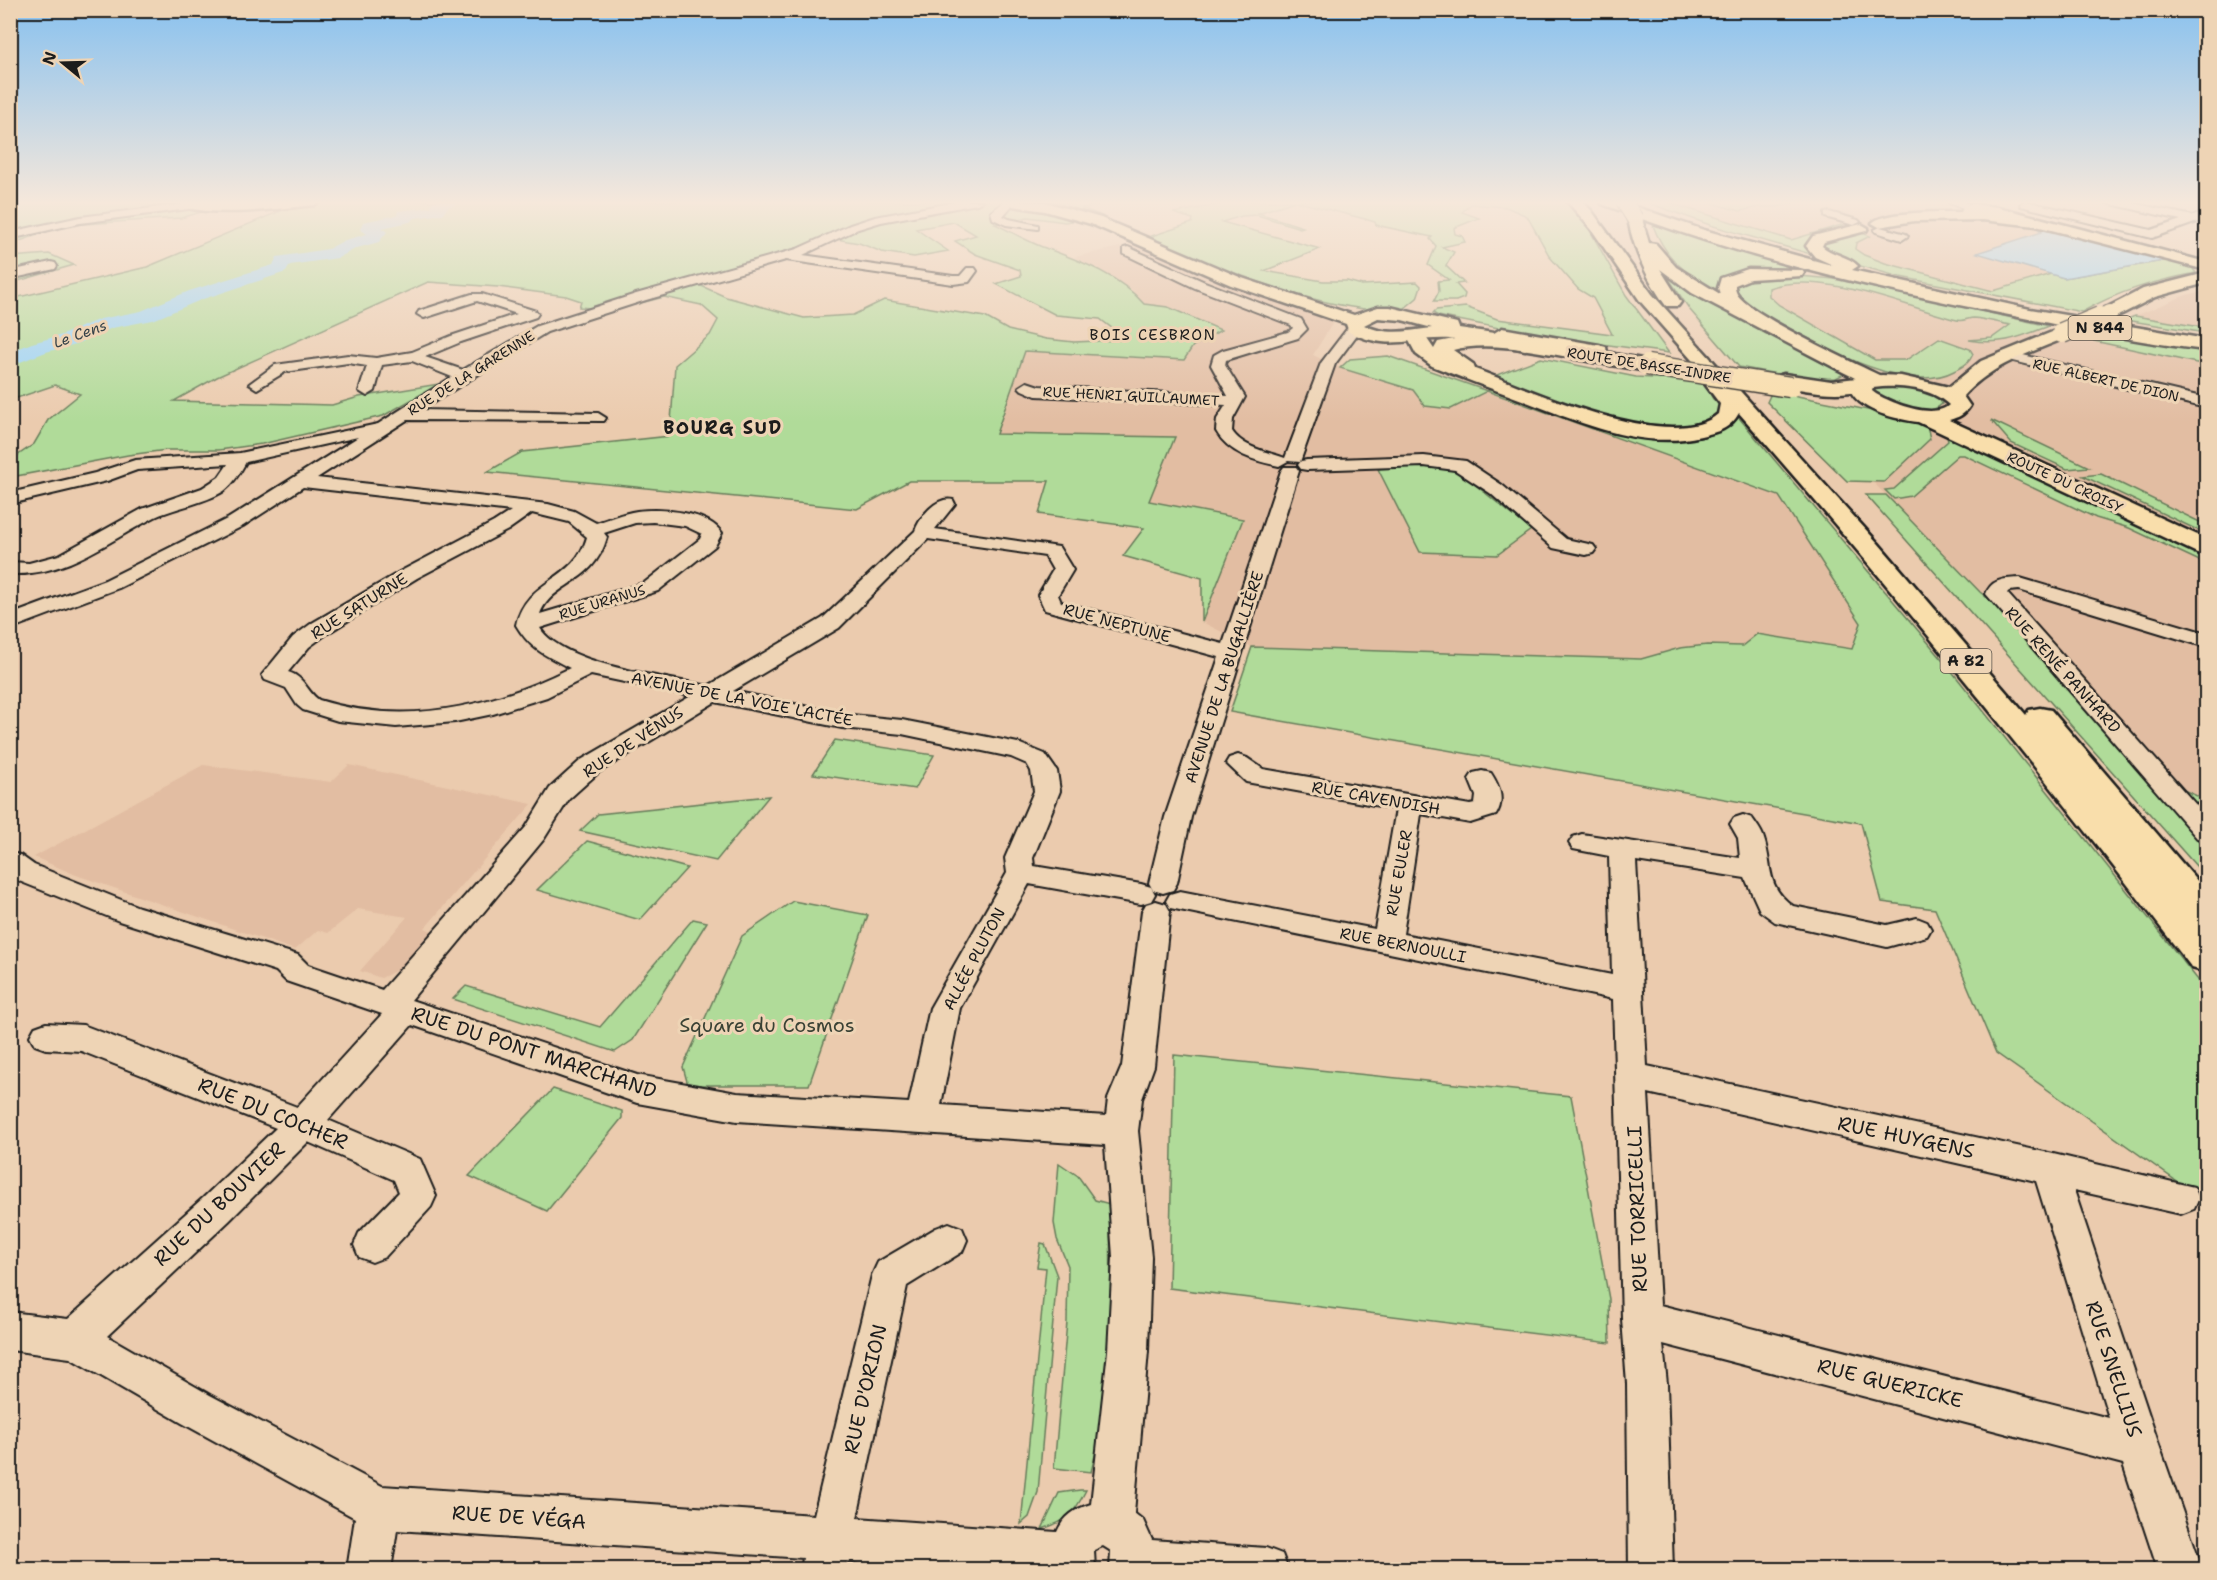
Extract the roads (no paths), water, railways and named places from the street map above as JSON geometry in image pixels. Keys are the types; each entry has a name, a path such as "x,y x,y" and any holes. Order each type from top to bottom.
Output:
{"main road":[{"path":"1220,275 1355,325 1380,337 1423,331"},
{"path":"1231,275 1288,294 1375,314"},
{"name":"A 82","path":"1629,275 1638,290 1832,504 1972,668 2206,958"},
{"name":"A 82","path":"1655,275 1682,315 1953,616 2206,915"},
{"path":"1678,275 1756,318 1871,389 1895,411 1923,416 1952,405 1968,378"},
{"path":"1751,275 1730,279 1725,285 1727,292 1756,318"},
{"path":"1816,275 1973,306 1994,308"},
{"path":"1849,275 1994,308"},
{"path":"1870,275 1915,286"},
{"path":"1879,275 1915,286"},
{"path":"1871,389 1968,378 2006,355 2196,275"},
{"name":"N 844","path":"1915,286 2041,312 2206,340"},
{"name":"N 844","path":"1994,308 2206,345"},
{"path":"1355,325 1361,317 1375,314 1403,314 1423,331 1423,350 1439,362 1607,423 1650,431 1683,432 1718,425 1729,415 1730,404 1712,380 1714,372"},
{"name":"ROUTE DE BASSE-INDRE","path":"1423,331 1474,335 1611,359 1648,362"},
{"name":"ROUTE DE BASSE-INDRE","path":"1423,331 1787,384 1871,389"},
{"path":"1497,383 1445,356 1443,351 1445,346 1463,341 1487,341 1611,359"},
{"name":"ROUTE DU CROISY","path":"1912,383 1952,405 1978,431 2018,453 2206,541"},
{"name":"ROUTE DU CROISY","path":"1923,416 2206,548"}],"street":[{"name":"RUE DE LA GARENNE","path":"10,623 112,584 236,522 532,334 563,321 722,275"},
{"path":"915,275 953,280 964,279 968,275"},
{"path":"1178,275 1296,322 1300,329 1293,335 1219,358 1218,365 1236,393 1236,401 1224,422 1228,438 1253,453 1293,464 1424,461 1460,465 1496,489 1560,544 1586,549"},
{"path":"257,384 280,368 348,359 376,362 415,356 456,339 531,314 477,297 424,314"},
{"name":"AVENUE DE LA BUGALLIÈRE","path":"1111,1523 1128,1351 1132,1257 1121,1131 1125,1099 1138,1066 1160,897 1178,817 1293,464 1328,363 1355,325"},
{"path":"1336,352 1359,340 1380,337"},
{"name":"RUE ALBERT DE DION","path":"2006,355 2206,404"},
{"path":"415,356 419,360 464,376"},
{"path":"367,391 376,362"},
{"name":"RUE HENRI GUILLAUMET","path":"1027,387 1036,391 1236,401"},
{"path":"404,415 598,418"},
{"path":"10,499 101,477 135,465 240,458 355,430 383,427"},
{"path":"10,568 26,570 68,557 95,545 149,513 210,489 225,480 240,458"},
{"path":"300,481 528,507 566,514 581,520 593,530 597,537 591,556 573,575 533,607 526,625"},
{"name":"RUE DE VÉNUS","path":"397,1008 405,987 536,833 559,794 590,766 831,623 924,533 927,523 946,504"},
{"name":"RUE SATURNE","path":"528,507 501,526 410,574 320,628 301,642 273,675 291,681 308,704 354,715 402,719 447,716 494,707 539,692 588,668"},
{"name":"RUE URANUS","path":"526,625 651,587 708,542 712,533 709,527 700,524 654,515 636,517 593,530"},
{"name":"RUE NEPTUNE","path":"924,533 1052,551 1063,570 1048,595 1052,606 1230,653"},
{"name":"RUE RENÉ PANHARD","path":"2206,640 2020,584 2004,585 1998,589 1996,594 2206,832"},
{"name":"AVENUE DE LA VOIE LACTÉE","path":"526,625 535,638 546,647 588,668 842,721 902,727 1018,752 1036,759 1044,771 1047,791 1019,858 1021,873"},
{"name":"RUE CAVENDISH","path":"1238,763 1255,776 1470,814 1487,808 1489,796 1482,779"},
{"name":"RUE EULER","path":"1387,942 1410,804"},
{"path":"1743,824 1751,838 1755,870 1770,904 1785,915 1887,936 1917,929"},
{"path":"1582,843 1755,870"},
{"name":"RUE TORRICELLI","path":"1622,849 1641,1319 1647,1384 1651,1569"},
{"name":"RUE DU PONT MARCHAND","path":"10,862 24,872 129,914 287,963 297,973 637,1089 737,1107 1121,1131"},
{"path":"1021,873 1160,897"},
{"name":"ALLÉE PLUTON","path":"922,1119 945,1008 1021,873"},
{"name":"RUE BERNOULLI","path":"1160,897 1627,990"},
{"name":"RUE DU BOUVIER","path":"75,1339 270,1158 303,1124 375,1039 397,1008"},
{"name":"RUE DU COCHER","path":"46,1036 83,1038 303,1124 408,1170 418,1196 372,1245"},
{"name":"RUE HUYGENS","path":"1632,1076 2181,1198"},
{"name":"RUE SNELLIUS","path":"2049,1168 2181,1569"},
{"name":"RUE D'ORION","path":"827,1554 891,1275 949,1240"},
{"name":"RUE GUERICKE","path":"1641,1319 2139,1447"},
{"name":"RUE DE VÉGA","path":"10,1331 75,1339 196,1409 378,1507 827,1554 1072,1562"},
{"path":"369,1569 378,1507"},
{"path":"1072,1562 1073,1545 1085,1528 1093,1524 1111,1523 1126,1534 1131,1541 1133,1565 1243,1569"}],"water":[{"path":"2053,275 2083,275 2064,278"}],"waterway":[{"name":"Le Cens","path":"10,360 39,347 69,340 107,323 146,316 196,295 259,275"}],"district":[{"name":"BOIS CESBRON","path":"1153,335"},
{"name":"BOURG SUD","path":"723,428"}],"park label":[{"name":"Square du Cosmos","path":"767,1025"}]}
